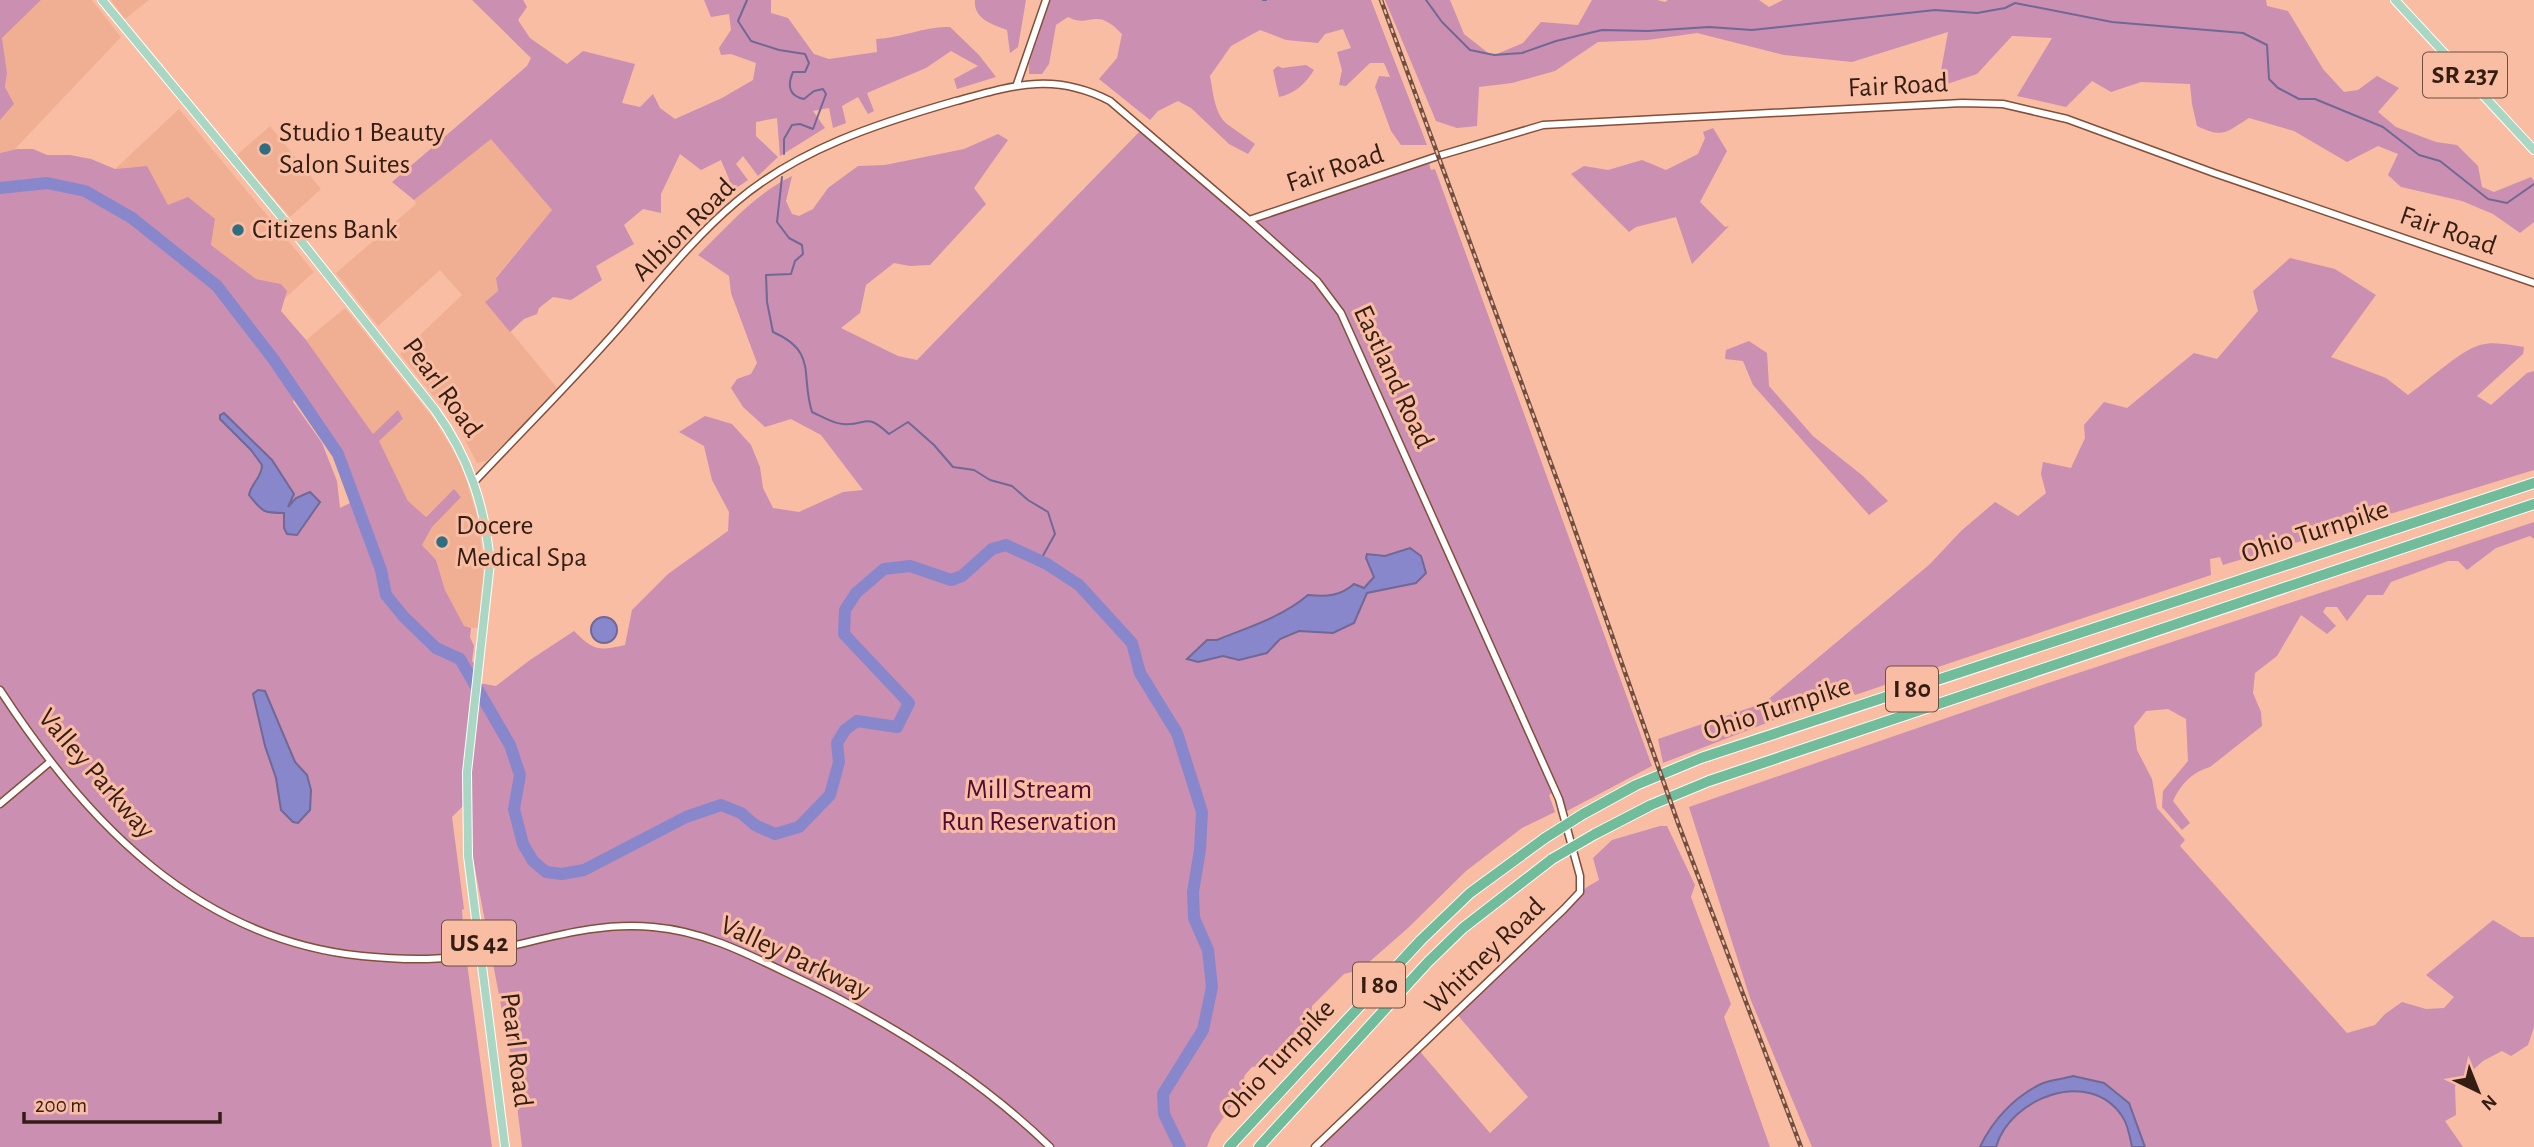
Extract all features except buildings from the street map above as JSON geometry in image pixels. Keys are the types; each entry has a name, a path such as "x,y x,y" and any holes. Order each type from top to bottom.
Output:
{"highway":[{"name":"Ohio Turnpike","path":"1229,1147 1421,940 1470,893 1545,838 1636,785 1701,758 2534,484"},
{"name":"Ohio Turnpike","path":"1259,1147 1428,962 1463,928 1552,859 1651,805 1709,781 2534,504"}],"main road":[{"name":"Pearl Road","path":"102,0 290,227 435,410 456,441 475,481 487,529 490,563 467,772 468,856 505,1147"},
{"name":"SR 237","path":"2395,0 2534,150"}],"street":[{"path":"1017,84 1046,0"},
{"name":"Albion Road","path":"475,481 576,376 701,236 736,202 794,163 834,142 897,118 1017,84"},
{"name":"Eastland Road","path":"1017,84 1068,85 1084,88 1110,101 1317,281 1341,313 1559,799 1570,835"},
{"name":"Fair Road","path":"1249,220 1461,149 1543,125 1947,104 2003,104 2067,119 2534,283"},
{"name":"Valley Parkway","path":"0,690 50,762 112,832 166,880 213,910 294,945 339,954 392,959 426,959 481,952 561,934 625,926 687,932 721,942 817,987 908,1038 981,1087 1050,1147"},
{"path":"0,804 50,762"},
{"name":"Whitney Road","path":"1315,1147 1580,892 1580,876 1570,835"}],"shaded area":[{"path":"41,0 92,0 121,37 14,150 0,153 0,120 14,104 5,87 7,73 2,38"},
{"path":"111,0 149,0 125,19"},
{"path":"179,109 314,272 284,299 287,291 281,284 256,279 211,245 215,219 168,205 136,167 115,169"},
{"path":"270,126 321,189 290,217 237,155"},
{"path":"491,138 552,210 496,277 498,291 486,302 558,389 486,461 477,463 459,428 400,354 462,295 440,270 378,326 336,273 416,204 414,200"},
{"path":"345,308 434,419 464,473 479,522 484,580 479,628 464,627 445,590 436,560 422,545 432,527 461,496 454,490 425,517 408,501 378,441 403,420 398,411 373,434 306,340"},
{"path":"224,413 272,460 294,494 288,507 296,498 310,492 320,502 297,535 287,534 284,528 284,513 264,511 249,495 262,465 220,419 220,415"},
{"path":"1410,548 1421,556 1426,573 1416,583 1367,593 1354,623 1333,633 1299,631 1280,639 1267,653 1239,660 1223,656 1198,662 1187,659 1207,640 1217,640 1265,621 1308,595 1333,595 1354,584 1364,588 1374,577 1366,558 1367,554 1385,556"},
{"path":"604,617 613,621 617,630 613,639 604,643 595,639 591,630 595,621"},
{"path":"258,690 265,691 295,762 307,775 311,790 310,810 298,823 293,822 281,810 276,778 265,746 253,694"},
{"path":"2073,1076 2104,1083 2129,1103 2145,1147 2132,1147 2124,1119 2108,1101 2090,1093 2071,1091 2033,1103 2017,1115 2004,1130 1996,1147 1980,1147 1997,1119 2031,1089"}],"green space":[{"path":"0,0 41,0 2,38 7,73 5,87 14,104 0,120"},
{"path":"472,0 523,0 527,7 518,20 530,38 567,64 583,51 635,64 622,103 640,107 653,94 660,108 675,119 722,98 753,80 756,63 731,54 721,55 719,48 731,30 729,14 711,17 704,0 771,0 771,13 788,18 814,54 829,59 877,52 876,39 950,27 979,55 996,77 957,89 954,79 978,66 951,51 926,68 867,93 874,111 868,114 858,97 842,106 846,123 833,128 829,108 813,111 825,128 780,156 777,118 756,122 756,136 778,157 758,176 743,156 736,164 748,180 729,193 729,179 721,160 701,170 680,154 661,194 661,213 643,209 624,225 634,244 596,266 602,280 571,300 553,297 539,308 537,314 524,319 510,332 485,302 498,291 496,278 552,210 491,139 414,200 392,182 527,66 531,58"},
{"path":"975,0 1026,0 1018,47 1010,53 1007,30 981,17 975,7"},
{"path":"1049,0 1371,0 1427,145 1401,145 1391,131 1375,87 1379,76 1390,77 1384,63 1370,63 1346,86 1339,85 1342,70 1337,52 1351,48 1343,29 1325,34 1318,43 1286,40 1260,30 1231,46 1210,76 1219,114 1227,124 1255,144 1248,154 1229,144 1191,108 1178,101 1158,111 1150,120 1099,79 1117,58 1122,34 1105,21 1082,21 1068,17 1056,25 1049,64 1042,74 1029,74 1029,64"},
{"path":"1385,0 1450,0 1464,34 1492,56 1523,43 1541,22 1578,25 1592,0 1759,0 1769,7 1783,0 2266,0 2267,6 2288,11 2323,69 2344,92 2358,90 2377,76 2399,88 2378,112 2396,127 2436,142 2457,145 2478,166 2482,187 2494,192 2531,177 2534,181 2534,222 2520,233 2493,214 2462,201 2401,187 2388,175 2398,154 2378,146 2347,162 2294,131 2249,118 2224,132 2206,130 2197,126 2190,84 2141,82 2111,92 2092,81 2066,107 2017,96 2052,38 2012,36 1977,74 1938,87 1948,32 1852,62 1784,55 1697,33 1648,40 1598,42 1555,71 1512,83 1479,87 1477,126 1457,128 1436,121"},
{"path":"1306,65 1314,70 1307,79 1295,91 1279,97 1273,70 1278,66 1282,68"},
{"name":"Mill Stream Run Reservation","path":"1143,128 1247,218 1428,160 1431,170 1435,169 1652,766 1567,811 1555,784 1554,792 1549,795 1555,812 1522,828 1466,871 1408,928 1360,970 1344,974 1312,1006 1311,1032 1270,1065 1252,1067 1245,1075 1239,1095 1212,1134 1207,1147 522,1147 512,1063 472,853 466,803 452,817 464,909 464,941 492,1147 0,1147 0,153 33,149 47,155 91,159 115,169 147,166 168,205 188,197 215,219 211,245 256,279 281,284 287,291 281,311 306,340 373,434 398,410 403,419 379,441 408,501 426,517 454,489 461,497 432,527 422,545 436,560 445,590 464,626 471,628 470,637 474,646 472,661 481,671 479,683 496,686 574,631 597,648 625,645 632,610 668,574 728,531 729,512 712,480 704,446 679,432 705,416 732,424 751,445 760,467 763,488 773,508 799,512 843,492 863,490 821,435 791,419 765,427 743,407 731,388 737,379 751,374 757,363 731,293 729,276 698,255 754,202 792,176 786,201 792,214 799,216 813,209 828,188 858,166 885,165 964,149 998,134 1008,140 974,188 986,204 930,265 910,266 894,263 866,285 860,313 841,328 898,356 917,360","holes":["297,385 343,453 360,498 340,508 337,481 322,443 293,402"]},
{"path":"1713,128 1727,151 1700,202 1725,227 1729,226 1692,264 1676,217 1636,227 1629,232 1571,174 1584,166 1608,170 1642,160 1666,170 1698,154 1705,138 1703,132"},
{"path":"2290,258 2335,269 2376,295 2331,357 2386,378 2408,395 2472,348 2491,343 2524,347 2523,354 2477,396 2491,405 2527,373 2534,371 2534,470 2223,565 2220,557 2210,559 2211,575 1855,695 1847,680 1810,693 1800,710 1663,763 1658,739 1764,703 1930,564 1961,531 1995,502 2018,516 2046,493 2041,474 2043,462 2071,468 2085,438 2084,425 2104,402 2127,408 2194,353 2217,359 2258,311 2253,291"},
{"path":"1749,341 1767,353 1769,386 1813,436 1863,476 1888,501 1869,515 1753,385 1743,361 1725,359 1726,350"},
{"path":"2534,522 2534,539 2530,536 2496,548 2467,570 2458,561 2448,561 2391,582 2383,595 2367,595 2347,621 2337,607 2326,607 2323,612 2336,626 2327,634 2301,615 2277,656 2255,673 2253,693 2261,712 2262,726 2210,767 2192,775 2176,795 2173,801 2190,823 2182,830 2162,807 2163,791 2188,761 2186,719 2168,709 2146,711 2134,726 2137,750 2152,779 2157,808 2185,840 2180,846 2347,1033 2375,1025 2402,1002 2426,1009 2444,1008 2454,997 2426,975 2493,920 2521,937 2534,937 2534,1027 2528,1045 2511,1056 2502,1051 2483,1061 2455,1086 2456,1115 2445,1121 2463,1147 1812,1147 1750,998 1689,807 2039,686"},
{"path":"1667,826 1695,885 1691,897 1731,1004 1724,1017 1770,1147 1315,1147 1417,1048 1490,1133 1528,1097 1455,1012 1587,887 1599,880 1593,858 1612,840"}],"waterway":[{"path":"747,0 738,21 751,41 779,50 805,54 809,63 805,72 793,72 790,82 792,93 804,99 814,91 823,89 826,94 813,129 800,124 792,125 784,139 784,154"},
{"path":"1426,0 1442,22 1470,50 1494,55 1522,53 1556,41 1602,30 1648,31 1709,27 1752,30 1935,10 1977,13 2005,8 2015,3 2112,22 2243,33 2267,45 2269,79 2278,88 2299,99 2315,99 2383,127 2419,155 2440,161 2488,199 2507,203 2534,184"},
{"path":"782,177 777,222 789,238 802,245 803,254 795,261 791,274 766,275 767,302 773,332 787,340 802,356 812,412 839,424 870,421 889,434 908,422 934,445 953,467 974,470 990,480 1012,486 1048,512 1055,534 1040,561"},
{"path":"0,188 47,183 85,191 132,218 217,286 274,360 338,454 381,570 386,595 436,648 460,659 510,745 520,775 514,809 523,844 533,861 546,872 562,874 584,870 686,817 721,805 741,813 755,825 775,834 799,827 830,795 839,762 837,743 845,730 857,721 897,727 909,703 844,634 845,610 856,593 884,569 910,566 951,580 962,576 992,549 1006,545 1047,564 1079,585 1132,643 1140,673 1177,733 1202,812 1200,850 1193,892 1194,918 1208,950 1212,987 1203,1030 1163,1094 1164,1114 1180,1147"}],"railway":[{"path":"1381,0 1564,499 1678,823 1801,1147"}],"place":[{"name":"Studio 1 Beauty Salon Suites","path":"265,149"},
{"name":"Citizens Bank","path":"238,230"},
{"name":"Docere Medical Spa","path":"442,542"}]}
